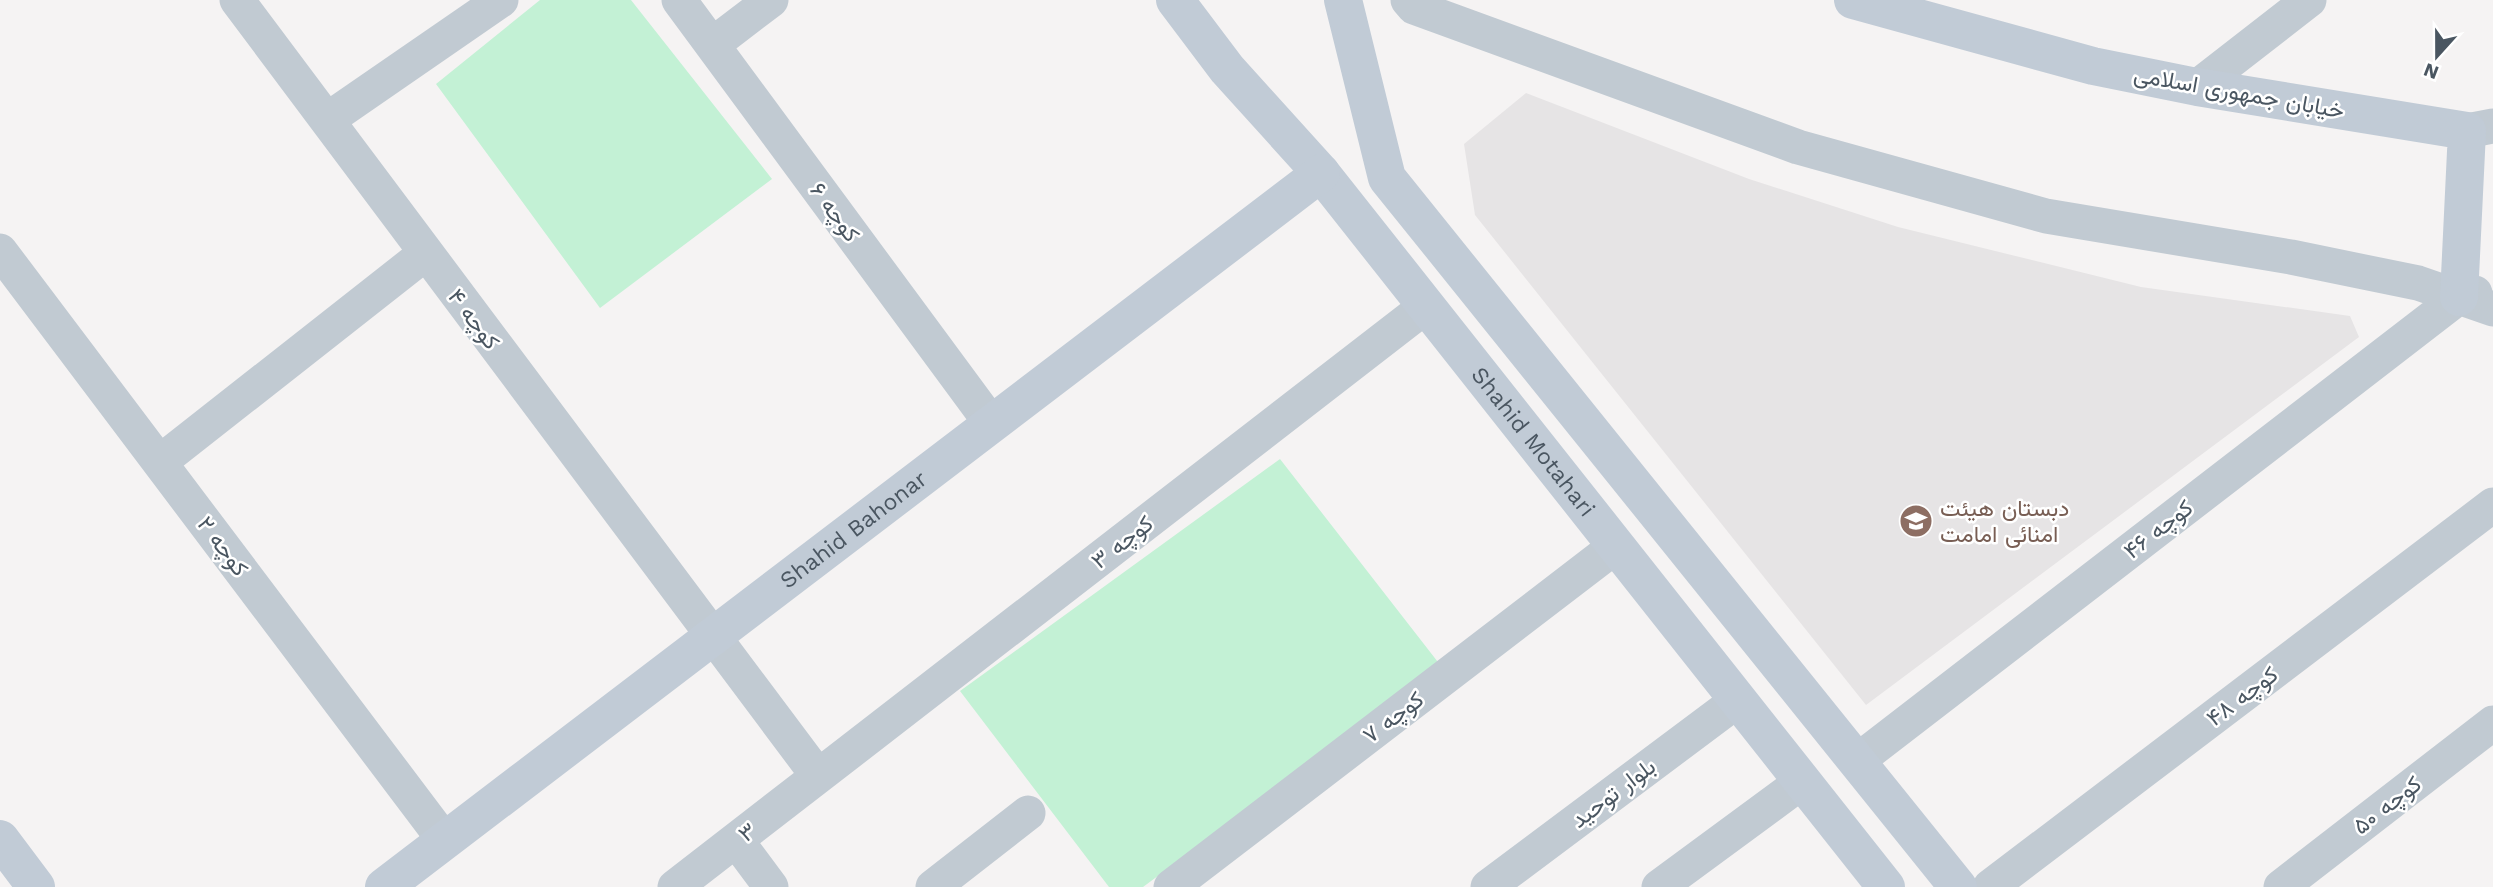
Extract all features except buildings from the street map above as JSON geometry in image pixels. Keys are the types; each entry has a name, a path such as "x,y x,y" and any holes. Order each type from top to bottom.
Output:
{"street":[{"name":"کوچه ۴","path":"237,0 818,776"},
{"path":"327,120 501,0"},
{"name":"کوچه ۶","path":"679,0 991,423"},
{"path":"712,45 771,0"},
{"name":"Shahid Motahari","path":"1175,0 1227,69 1321,173 1886,887"},
{"path":"1343,0 1387,178 1958,887"},
{"path":"1408,0 1414,7 1427,12 1798,147 2046,216 2291,257 2482,298"},
{"name":"خیابان جمهوری اسلامی","path":"1853,0 2093,66 2197,87 2480,129 2482,298"},
{"path":"2197,87 2309,0"},
{"name":"Shahid Bahonar","path":"384,887 1321,173"},
{"name":"کوچه ۲","path":"0,251 444,842"},
{"path":"160,462 426,253"},
{"name":"کوچه ۴۶","path":"1857,761 2482,298"},
{"name":"کوچه ۳","path":"818,776 1425,307"},
{"name":"کوچه ۴۸","path":"1990,887 2493,505"},
{"name":"کوچه ۷","path":"1171,887 1616,546"},
{"name":"بلوار توحید","path":"1488,887 1738,700"},
{"name":"کوچه ۵۰","path":"2281,887 2493,723"},
{"name":"۳","path":"675,887 818,776"},
{"path":"1659,887 1802,781"},
{"path":"933,887 1028,813"},
{"path":"0,839 36,887"},
{"path":"736,840 771,887"}],"shaded area":[{"name":"دبستان هیئت امنائی امامت","path":"1526,93 1749,179 1898,227 2141,287 2350,316 2359,337 1866,705 1475,215 1464,144"}],"green space":[{"path":"540,0 631,0 772,179 600,308 436,84"},
{"path":"1280,459 1441,666 1143,887 1109,887 960,691"}],"place":[{"name":"دبستان هیئت امنائی امامت","path":"1916,521"}]}
